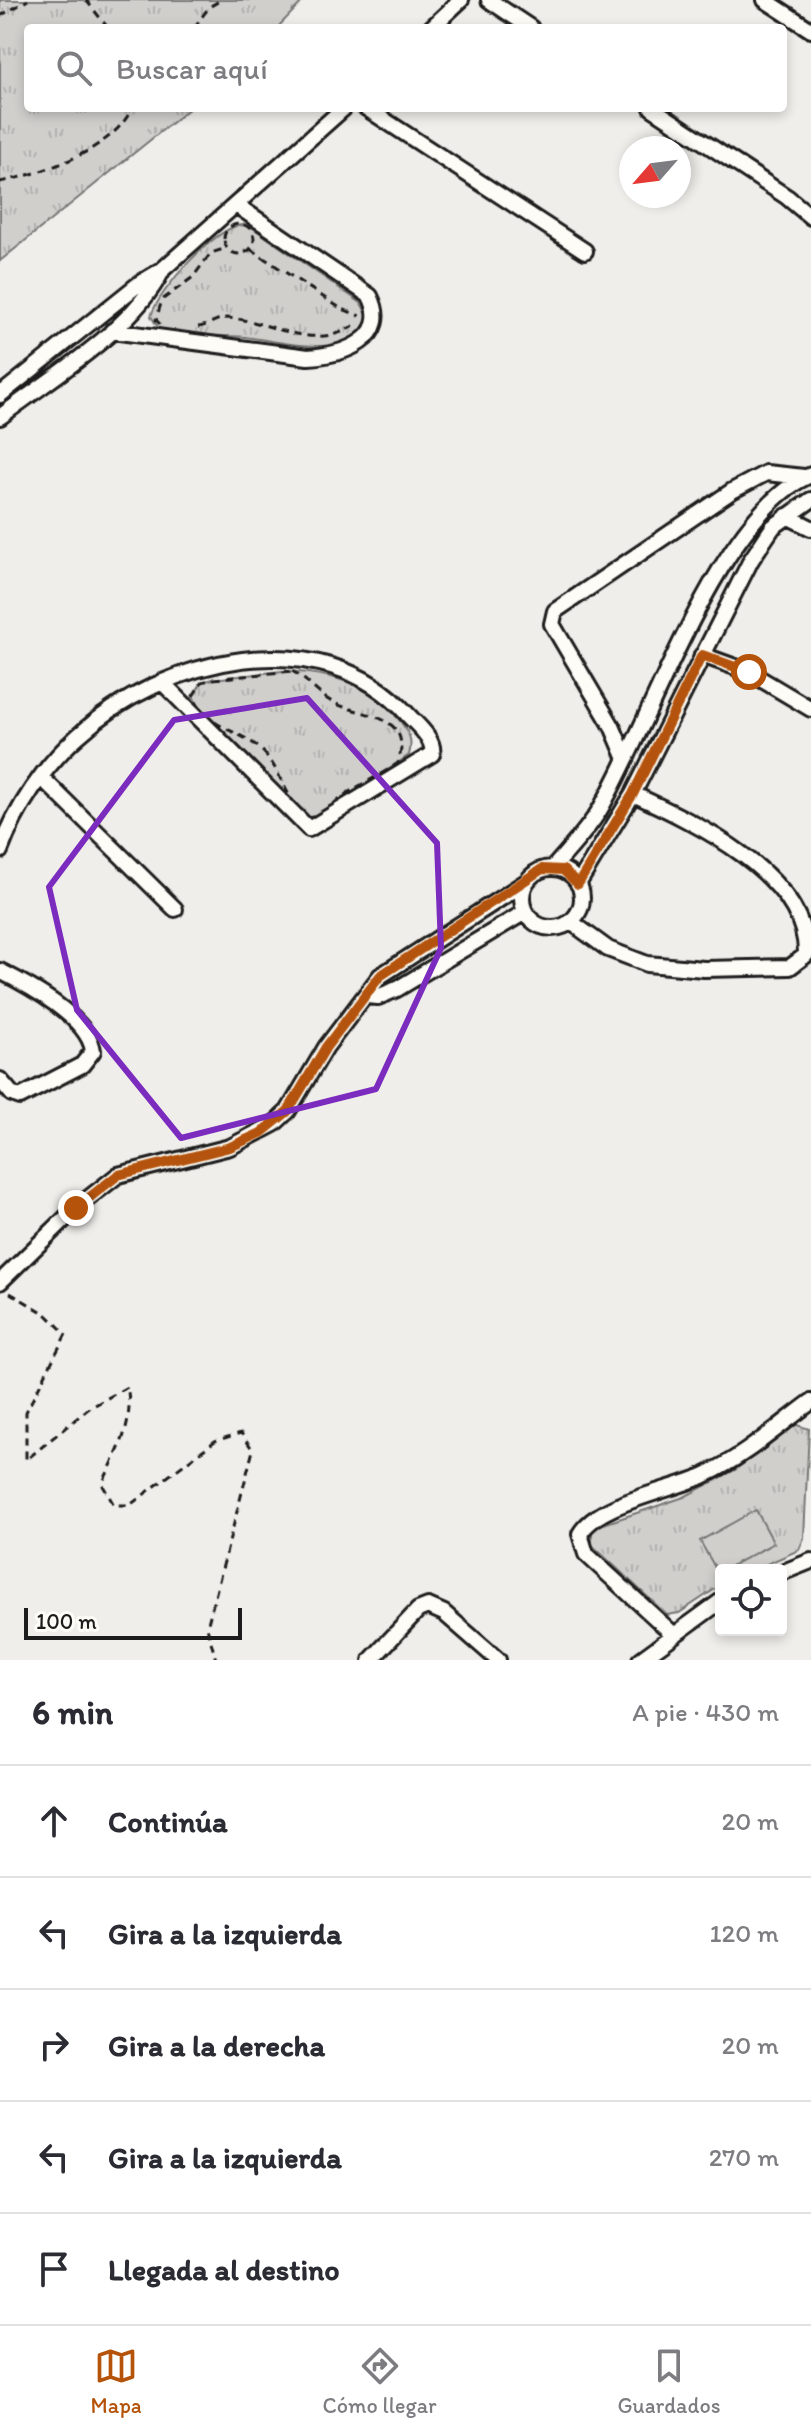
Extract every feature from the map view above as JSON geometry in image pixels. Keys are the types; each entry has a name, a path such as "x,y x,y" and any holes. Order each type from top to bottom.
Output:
{"street":[{"path":"435,24 461,0"},
{"path":"489,0 525,24"},
{"path":"765,0 811,30"},
{"path":"0,395 140,283 162,270 340,112"},
{"path":"372,112 585,251"},
{"path":"658,112 787,197 811,217"},
{"path":"112,331 308,357 341,352 367,338 375,328 377,317 370,296 236,205"},
{"path":"0,417 112,331 143,300 162,270"},
{"path":"626,759 612,726 552,624 555,611 732,491 766,473 808,476"},
{"path":"0,1285 76,1208 118,1175 230,1147 274,1124 288,1111 326,1047 372,985 391,968 526,882 533,874 553,868 590,824 626,759 727,556 758,514 808,476"},
{"path":"578,884 633,794 751,560 773,527 811,500"},
{"path":"787,516 811,528"},
{"path":"702,655 749,672 811,709"},
{"path":"0,851 19,811 41,777 77,736 97,720 162,682 207,667 248,660 326,663 364,678 389,696 427,737 433,748 432,754 316,827 304,828 162,682"},
{"path":"41,777 175,909"},
{"path":"571,922 626,958 669,968 790,967 806,955 804,930 797,916 787,899 761,871 722,839 633,794"},
{"path":"526,882 522,892 525,912 541,926 551,928 571,922 581,904 578,884 572,875 553,868"},
{"path":"366,996 378,997 397,989 525,912"},
{"path":"0,971 61,1009 89,1036 93,1051 82,1065 20,1097 12,1094 0,1080"},
{"path":"673,1634 586,1554 580,1534 584,1527 606,1513 704,1476 731,1461 811,1402"},
{"path":"787,1571 811,1561"},
{"path":"640,1660 715,1605"},
{"path":"371,1660 418,1610 428,1606 444,1613 498,1660"}],"path":[{"path":"0,16 28,0"},
{"path":"86,0 105,24"},
{"path":"197,24 209,7 221,0"},
{"path":"0,182 72,158 108,139 119,131 130,112"},
{"path":"227,248 226,232 241,225 252,232 250,249"},
{"path":"163,326 156,320 162,300 193,277 211,253 227,248 239,254 250,249"},
{"path":"194,328 220,318 231,318 289,336 312,338 331,335 358,323 361,316 357,312 340,308 250,249"},
{"path":"292,671 331,701 395,727 402,751 398,763 367,785 342,796 326,814 315,819 299,810 266,755 241,735 216,726 199,708 193,696 202,682 292,671"},
{"path":"0,1285 46,1314 66,1334 26,1412 26,1460 88,1409 127,1387 131,1403 124,1439 102,1484 114,1505 130,1505 215,1441 241,1433 253,1450 207,1627 216,1660"}],"highlighted area":[{"path":"307,698 437,843 441,948 376,1089 181,1138 77,1010 49,887 174,720"}],"green space":[{"path":"0,0 304,0 281,24 24,24 24,112 185,112 0,261"},
{"path":"241,225 250,226 361,303 368,316 360,331 348,340 315,346 245,337 179,334 159,329 151,316 176,277 203,248"},
{"path":"282,671 332,677 375,697 406,729 410,740 409,755 326,814 315,819 302,814 199,708 193,696 202,682"},
{"path":"794,1424 809,1429 804,1538 799,1550 767,1564 715,1564 715,1589 679,1613 667,1615 592,1545 592,1528 684,1497 735,1470"},
{"path":"756,1510 774,1543 735,1564 715,1564 715,1568 700,1541"}],"route":[{"path":"76,1208 118,1175 156,1163 230,1147 261,1133 288,1111 326,1047 380,976 542,869 563,870 572,875 578,884 633,794 702,655 749,672"}]}
